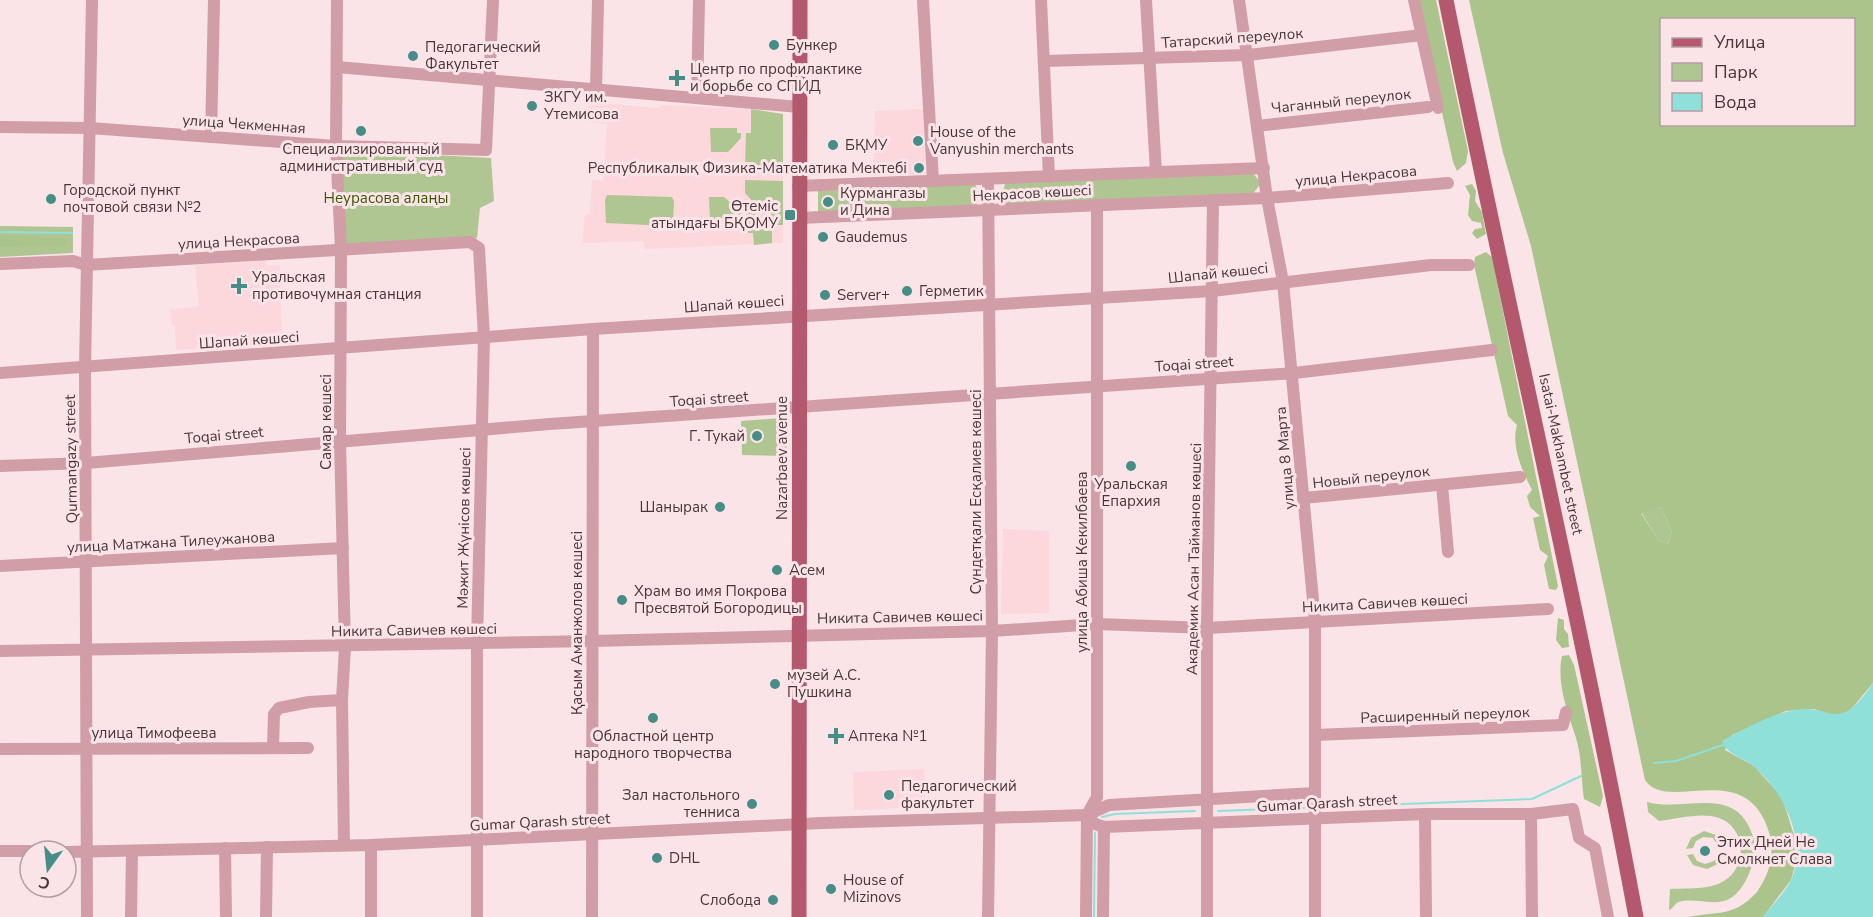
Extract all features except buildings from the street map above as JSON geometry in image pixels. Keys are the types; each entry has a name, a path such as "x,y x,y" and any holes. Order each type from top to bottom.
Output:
{"main road":[{"name":"Nazarbaev avenue","path":"799,917 803,634 798,186 800,0"},
{"name":"Isatai-Makhambet street","path":"1446,0 1481,173 1523,359 1636,917"},
{"name":"Isatai-Makhambet street","path":"1455,0 1531,358 1644,917"}],"street":[{"name":"Qurmangazy street","path":"87,917 85,368 92,0"},
{"path":"211,137 214,0"},
{"name":"Самар көшесі","path":"337,0 336,146 341,249 340,440 345,647 342,700 344,844"},
{"path":"490,81 493,0"},
{"path":"596,90 598,0"},
{"path":"697,98 699,0"},
{"path":"923,0 933,181"},
{"path":"1041,0 1049,177"},
{"path":"1146,0 1156,172"},
{"name":"улица 8 Марта","path":"1239,0 1267,198 1283,282 1314,621 1315,917"},
{"path":"1414,0 1422,35"},
{"name":"Татарский переулок","path":"1044,61 1248,55 1422,35"},
{"name":"Чаганный переулок","path":"1257,126 1433,108 1422,35"},
{"path":"337,68 799,107"},
{"name":"улица Чекменная","path":"0,127 90,128 336,146 486,150 490,81"},
{"name":"Некрасов көшесі","path":"798,186 1264,168"},
{"name":"Сүндетқали Есқалиев көшесі","path":"988,180 992,631 988,917"},
{"name":"улица Некрасова","path":"1267,198 1448,183"},
{"name":"Некрасов көшесі","path":"799,218 1267,198"},
{"name":"Академик Асан Тайманов көшесі","path":"1207,917 1209,799 1207,628 1213,201"},
{"name":"улица Абиша Кекилбаева","path":"1086,917 1087,815 1097,797 1096,386 1098,298 1096,205"},
{"name":"улица Некрасова","path":"0,264 73,261 86,265 470,242 479,248"},
{"name":"Мәжит Жүнісов көшесі","path":"477,917 477,643 484,337 479,248"},
{"name":"Шапай көшесі","path":"0,373 593,329 1212,291 1431,265 1469,265"},
{"name":"Қасым Аманжолов көшесі","path":"592,917 593,329"},
{"name":"Toqai street","path":"0,466 86,463 340,440 1293,374 1492,350"},
{"name":"Новый переулок","path":"1303,498 1520,477"},
{"name":"Новый переулок","path":"1442,485 1448,552"},
{"name":"улица Матжана Тилеужанова","path":"0,566 343,548"},
{"name":"Никита Савичев көшесі","path":"0,651 345,647 592,641 992,631 1097,624 1207,628 1548,609"},
{"path":"273,748 274,714 279,708 309,702 342,700"},
{"name":"Расширенный переулок","path":"1315,735 1563,725 1566,712"},
{"name":"улица Тимофеева","path":"0,750 308,748"},
{"name":"Gumar Qarash street","path":"78,852 371,845 799,824 1087,815 1109,805 1315,793"},
{"name":"Gumar Qarash street","path":"1104,827 1425,814 1531,814 1573,809 1579,838 1595,848 1608,917"},
{"path":"1425,814 1426,917"},
{"path":"1531,814 1532,917"},
{"path":"1087,815 1095,824 1104,827 1103,917"},
{"path":"371,845 371,917"},
{"path":"266,917 267,847"},
{"path":"225,848 226,917"},
{"path":"0,851 18,851"},
{"path":"131,917 132,851"}],"shaded area":[{"path":"589,102 657,108 662,105 746,109 783,114 783,243 645,249 643,241 582,243 585,214 590,214 592,180 603,181 607,124 587,122"},
{"path":"923,109 925,174 873,175 875,111"},
{"name":"Уральская противочумная станция","path":"266,260 266,266 280,265 282,343 176,350 175,326 172,325 170,310 199,306 195,265"},
{"path":"1003,529 1049,531 1049,613 1001,614"},
{"path":"924,769 926,807 854,810 853,772"}],"green space":[{"path":"1417,0 1436,0 1468,151 1466,163 1457,171 1453,162"},
{"path":"1469,0 1873,0 1873,683 1848,713 1835,716 1814,709 1786,711 1732,735 1725,750 1754,766 1782,797 1799,851 1791,880 1763,917 1688,917 1726,912 1749,900 1765,878 1770,863 1771,840 1758,809 1743,797 1725,791 1670,792 1656,789 1645,780 1531,246 1503,153","holes":["1661,507 1672,532 1668,544 1658,540 1641,513"]},
{"path":"751,109 783,114 783,170 745,169 746,133 751,133"},
{"path":"710,128 737,128 737,133 741,133 741,138 728,152 711,152"},
{"name":"Неурасова алаңы","path":"338,150 491,158 494,201 480,208 477,238 343,245"},
{"path":"1252,172 1261,183 1252,195 1006,204 1002,195 1005,184 1015,182"},
{"path":"745,180 783,181 783,225 774,225 745,193"},
{"path":"975,184 980,196 976,207 818,214 818,191"},
{"path":"1472,184 1476,191 1475,201 1482,212 1486,234 1477,239 1472,233 1475,229 1482,228 1481,223 1472,221 1468,215 1470,195 1465,186"},
{"path":"607,195 672,197 674,201 673,223 668,226 606,223 605,200"},
{"path":"709,197 724,197 741,212 738,222 710,222"},
{"path":"745,199 772,228 772,243 754,245 753,233 748,233"},
{"path":"0,226 73,227 73,253 0,257"},
{"path":"0,236 64,237 68,241 65,246 0,247"},
{"path":"1486,252 1492,257 1558,586 1556,590 1549,589 1544,565 1548,556 1540,550 1533,518 1540,516 1530,507 1527,496 1532,490 1518,458 1515,442 1517,425 1508,416 1474,265 1475,257"},
{"path":"782,418 786,423 787,456 742,455 741,421"},
{"path":"1661,507 1672,532 1668,544 1658,540 1641,512"},
{"path":"1558,618 1564,620 1569,647 1562,648 1556,640"},
{"path":"1569,655 1574,665 1603,796 1600,807 1584,799 1578,745 1562,687 1562,656"},
{"path":"1647,802 1719,804 1731,808 1742,816 1753,836 1755,852 1746,880 1734,896 1717,902 1679,902 1669,910 1670,889 1712,886 1732,875 1740,857 1739,838 1728,823 1712,816 1659,821 1648,812"},
{"path":"1704,831 1716,835 1723,846 1718,846 1713,838 1703,837 1696,841 1693,848 1686,849 1691,838"},
{"path":"1724,852 1718,864 1707,869 1693,865 1687,855 1693,854 1697,861 1705,864 1714,861 1718,853"}],"water":[{"path":"1873,683 1873,917 1763,917 1791,880 1796,865 1795,834 1783,803 1764,776 1727,749 1722,741 1761,721 1786,712 1802,709 1841,714 1850,710"}],"waterway":[{"path":"0,232 72,233"},
{"path":"1654,763 1676,761 1723,745"},
{"path":"1326,807 1532,799 1581,776"},
{"path":"1218,811 1304,808"},
{"path":"1102,817 1115,814 1195,811"},
{"path":"1094,917 1095,833"}],"place":[{"name":"Бункер","path":"774,45"},
{"name":"Педогагический Факультет","path":"413,56"},
{"name":"Центр по профилактике и борьбе со СПИД","path":"677,78"},
{"name":"ЗКГУ им. Утемисова","path":"532,106"},
{"name":"Специализированный административный суд","path":"361,131"},
{"name":"House of the Vanyushin merchants","path":"918,141"},
{"name":"БҚМУ","path":"833,145"},
{"name":"Республикалық Физика-Математика Мектебі","path":"919,168"},
{"name":"Городской пункт почтовой связи №2","path":"51,199"},
{"name":"Курмангазы и Дина","path":"828,202"},
{"name":"Өтеміс атындағы БҚОМУ","path":"790,215"},
{"name":"Gaudemus","path":"823,237"},
{"name":"Уральская противочумная станция","path":"239,286"},
{"name":"Герметик","path":"907,291"},
{"name":"Server+","path":"825,295"},
{"name":"Г. Тукай","path":"757,436"},
{"name":"Уральская Епархия","path":"1131,466"},
{"name":"Шанырак","path":"720,507"},
{"name":"Асем","path":"777,570"},
{"name":"Храм во имя Покрова Пресвятой Богородицы","path":"622,600"},
{"name":"музей А.С. Пушкина","path":"775,684"},
{"name":"Областной центр народного творчества","path":"653,718"},
{"name":"Аптека №1","path":"836,736"},
{"name":"Педагогический факультет","path":"889,795"},
{"name":"Зал настольного тенниса","path":"752,804"},
{"name":"Этих Дней Не Смолкнет Слава","path":"1705,851"},
{"name":"DHL","path":"657,858"},
{"name":"House of Mizinovs","path":"831,889"},
{"name":"Слобода","path":"773,900"}]}
